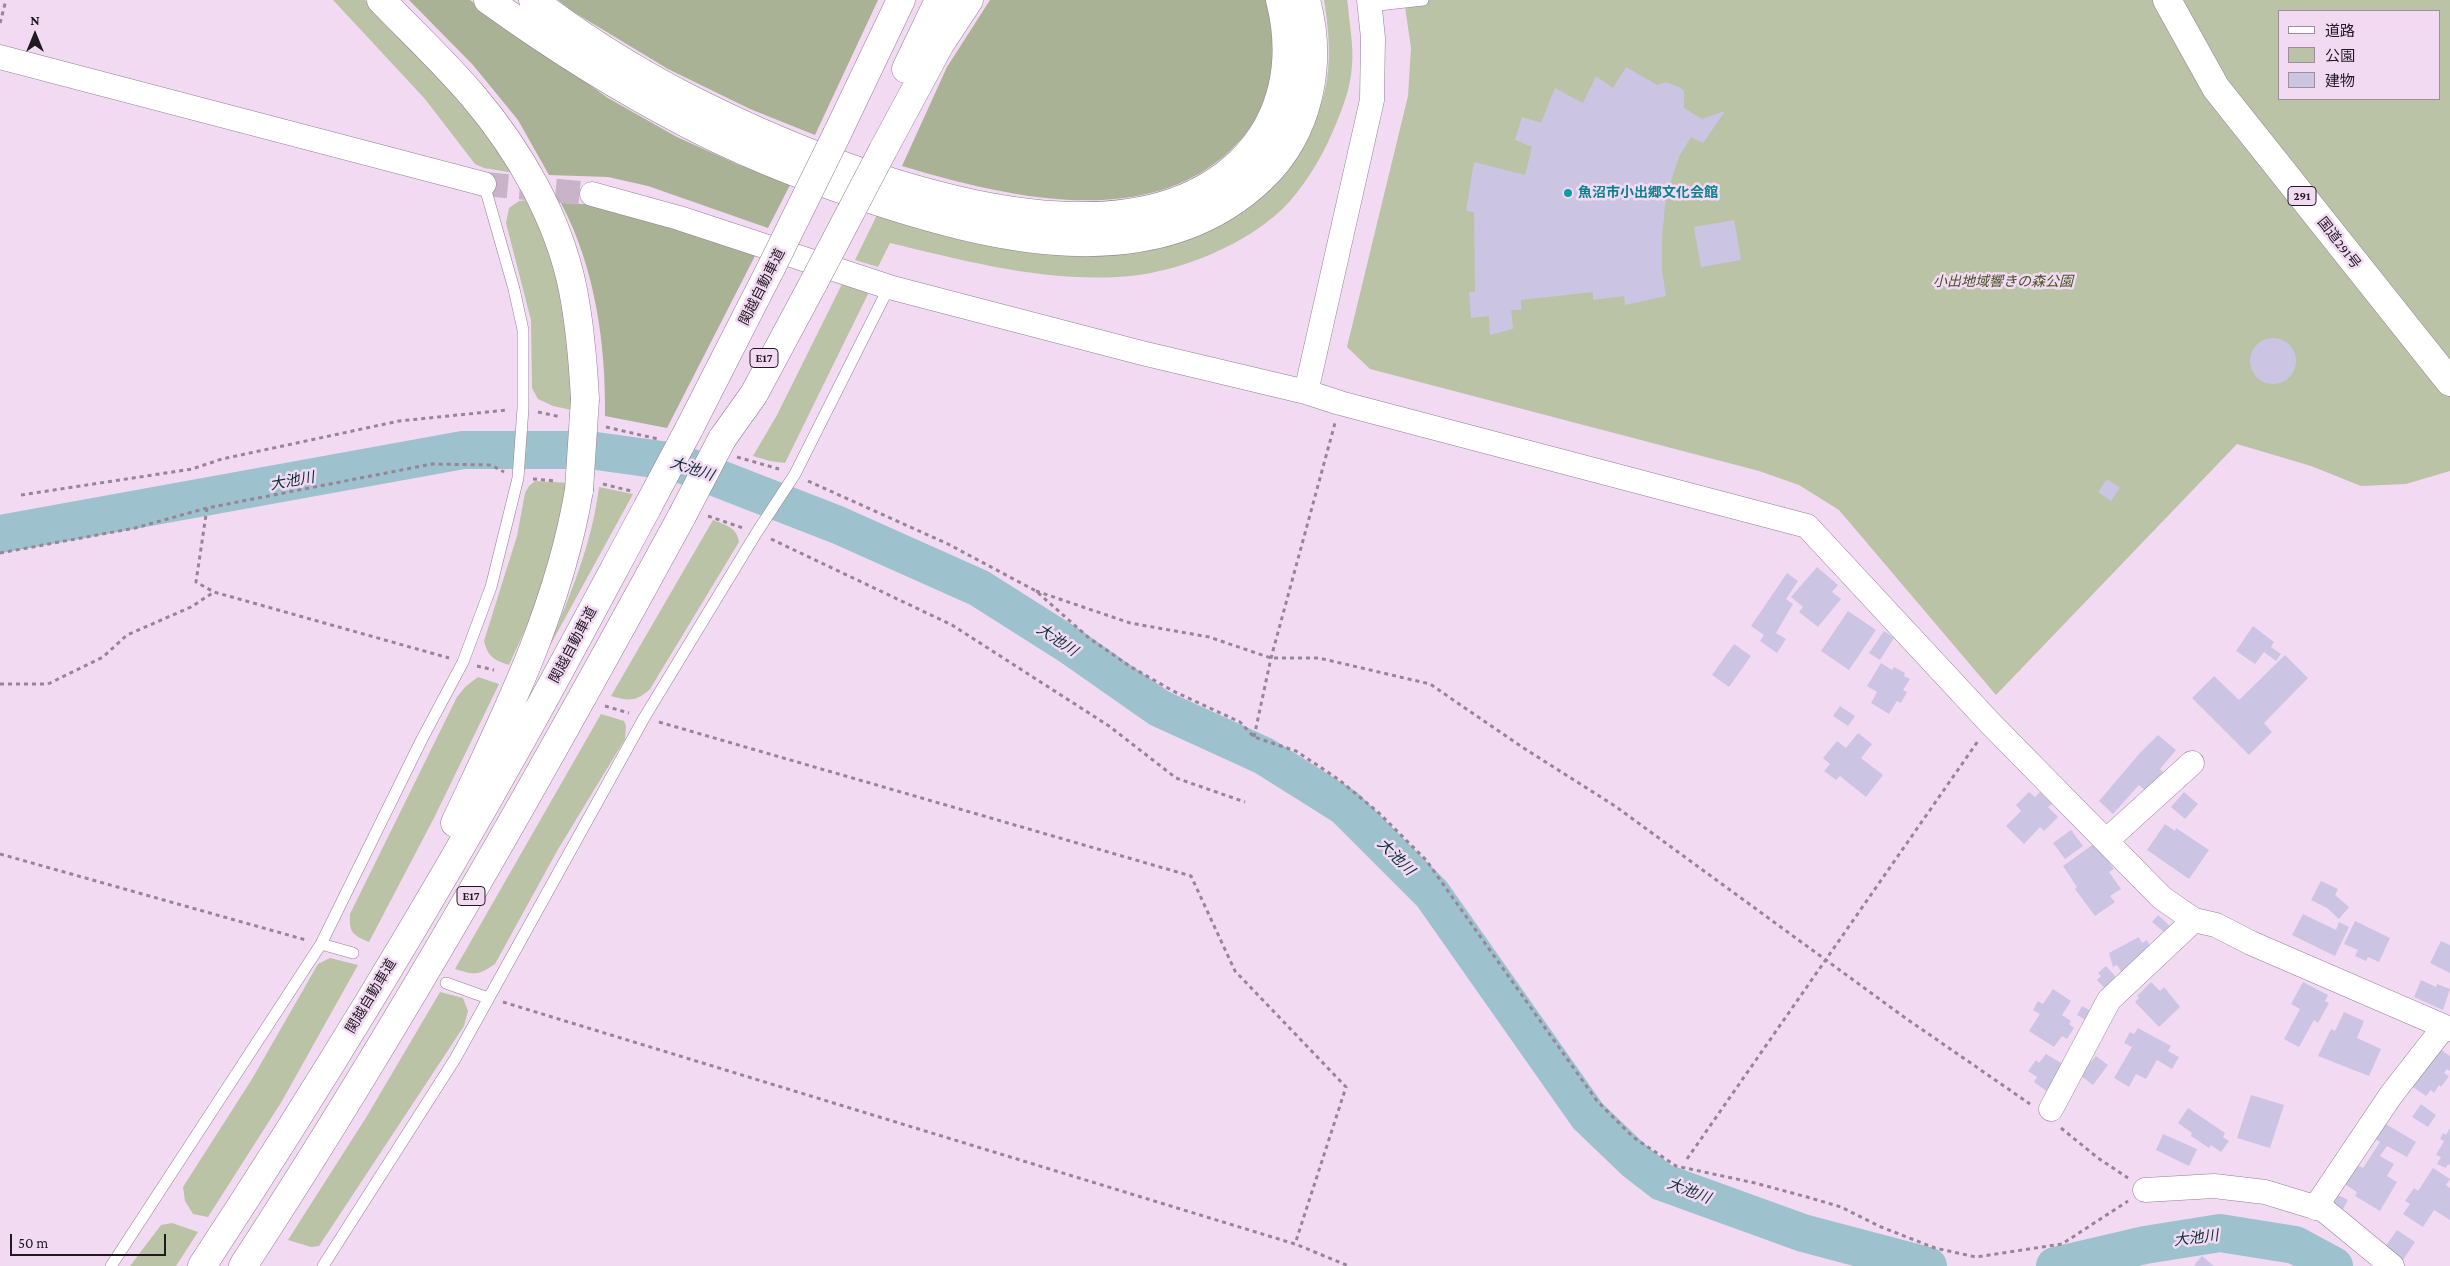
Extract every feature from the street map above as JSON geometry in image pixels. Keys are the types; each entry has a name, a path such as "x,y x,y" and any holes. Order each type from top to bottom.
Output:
{"highway":[{"path":"328,1066 435,862 490,748 533,649 558,583 571,535 579,490 585,399 582,344 573,288 558,238 537,192 508,142 474,97 436,54 381,0"},
{"path":"488,0 540,37 641,99 705,133 773,164 932,219 1008,236 1081,242 1116,241 1148,237 1177,230 1202,221 1226,208 1271,170 1300,122 1310,94 1314,67 1313,40 1306,0"},
{"path":"532,0 588,39 658,81 712,110 792,145 884,178 978,205 1024,213 1082,217 1114,216 1170,205 1192,196 1211,184 1231,171 1248,155 1274,116 1282,96 1288,46 1280,0"},
{"name":"関越自動車道","path":"202,1266 328,1066 516,750 647,508 678,435 771,268 901,0"},
{"name":"E17","path":"243,1266 361,1080 456,922 550,757 682,516 727,447 877,148 939,0"},
{"path":"877,148 969,0"},
{"name":"国道291号","path":"2168,0 2216,88 2450,382"}],"street":[{"path":"1306,392 1372,100 1373,38 1369,3"},
{"path":"0,57 484,184"},
{"path":"592,194 679,218 889,287 1142,353 1306,392 1340,403 1807,526 1990,723 2162,898 2194,920 2216,926 2447,1028 2391,1095 2315,1208"},
{"path":"2106,841 2192,763"},
{"path":"2048,1114 2109,1000 2194,920"},
{"path":"2145,1190 2214,1186 2265,1192 2324,1210 2392,1266"}],"lane":[{"path":"1369,3 1423,0"},
{"path":"111,1266 321,944 422,738 463,662 491,587 518,478 523,408 523,330 514,289 484,184"},
{"path":"324,1266 455,1059 644,718 757,532 795,474 889,287"},
{"path":"321,944 353,953"},
{"path":"446,982 488,998"}],"path":[{"path":"0,23 6,0"},
{"path":"1254,737 1272,658 1340,403"},
{"path":"21,495 192,469 222,458 399,421 523,408 562,417"},
{"path":"601,426 678,435"},
{"path":"727,447 795,474 948,544 1036,592 1130,623 1209,637 1272,658 1318,658 1430,684 1615,806 1904,1017 2048,1114 2098,1158 2145,1190 2062,1244 1976,1257 1935,1248 1880,1227 1841,1207 1815,1199 1755,1183 1676,1166 1633,1137 1597,1101 1426,860 1379,813 1338,779 1296,751 1254,737 1240,722 1174,692 1131,667 1089,638 1036,592"},
{"path":"207,508 196,582 214,592 494,670"},
{"path":"0,684 48,684 103,657 126,635 191,607 214,592"},
{"path":"605,706 1191,876 1235,972 1346,1087 1295,1244"},
{"path":"1687,1159 1990,723"},
{"path":"0,854 321,944"},
{"path":"488,998 1295,1244 1349,1266"}],"green space":[{"path":"333,0 365,0 442,76 484,126 514,173 484,168 475,164 425,99"},
{"path":"409,0 470,0 608,98 677,137 739,165 791,183 768,228 648,186 608,177 549,175 518,120 473,65"},
{"path":"558,0 878,0 815,135 750,109 668,69 572,11"},
{"path":"990,0 1266,0 1273,28 1274,42 1270,83 1257,117 1249,130 1223,157 1188,180 1150,193 1109,200 1067,200 981,187 902,166 947,67"},
{"path":"1324,0 1347,0 1348,5 1352,58 1350,80 1342,110 1322,154 1290,201 1274,217 1234,243 1211,254 1163,270 1117,277 1060,276 1031,273 974,263 890,243 878,267 855,260 877,215 952,236 998,246 1119,254 1148,251 1208,231 1235,215 1259,197 1281,175 1299,151 1314,124 1327,83 1329,59"},
{"name":"小出地域響きの森公園","path":"1404,0 2450,0 2450,471 2406,484 2361,486 2311,466 2237,444 1996,695 1839,510 1799,485 1759,471 1370,369 1347,347 1408,96 1411,48"},
{"path":"527,200 547,243 561,284 576,411 553,406 538,399 532,388 531,320 506,223 509,208 519,201"},
{"path":"561,203 603,205 757,252 667,428 605,416 603,361 596,306 582,253"},
{"path":"843,282 863,289 868,294 785,463 753,456 777,415"},
{"path":"535,481 570,483 557,546 533,612 509,665 492,657 487,651 484,641 517,536 525,493"},
{"path":"599,487 633,494 547,651 585,550 596,509"},
{"path":"713,520 733,530 739,542 650,689 641,696 632,699 611,696"},
{"path":"478,677 499,684 435,816 369,942 355,935 350,925 350,914 457,697 465,687"},
{"path":"601,714 624,721 626,726 625,739 557,851 495,964 484,971 476,973 455,969"},
{"path":"330,958 358,965 282,1101 208,1217 193,1214 185,1201 183,1187 252,1079 318,964"},
{"path":"440,992 463,998 468,1011 464,1026 319,1246 311,1247 288,1240 367,1116"},
{"path":"172,1223 198,1232 176,1266 130,1266 161,1225"}],"building":[{"name":"魚沼市小出郷文化会館","path":"1626,67 1657,85 1666,82 1679,87 1684,91 1684,108 1702,119 1725,111 1703,143 1691,137 1679,157 1671,181 1665,206 1662,237 1662,271 1666,296 1625,305 1624,296 1593,300 1593,292 1521,300 1521,310 1511,310 1513,329 1490,335 1489,316 1471,318 1469,292 1475,292 1474,212 1466,211 1474,162 1525,175 1532,147 1515,140 1522,117 1541,123 1555,88 1583,103 1596,76 1613,88"},
{"path":"1734,220 1741,260 1701,267 1694,227"},
{"path":"2273,338 2286,342 2292,348 2296,361 2292,374 2286,380 2273,384 2260,380 2254,374 2250,361 2254,348 2260,342"},
{"path":"2107,479 2120,488 2111,501 2098,492"},
{"path":"1817,567 1838,585 1832,592 1841,599 1818,627 1799,612 1803,607 1791,597"},
{"path":"1787,573 1798,581 1786,599 1793,604 1776,633 1786,639 1777,653 1760,641 1764,635 1751,626"},
{"path":"1848,611 1876,630 1849,670 1821,651"},
{"path":"2253,626 2274,642 2271,647 2281,654 2276,661 2264,652 2255,664 2236,651"},
{"path":"1884,631 1894,638 1880,660 1869,653"},
{"path":"1734,644 1751,656 1729,687 1712,675"},
{"path":"2285,655 2308,678 2264,723 2272,732 2249,755 2192,698 2214,676 2239,700"},
{"path":"1881,663 1892,670 1894,667 1905,673 1904,676 1910,679 1903,690 1907,692 1901,703 1897,701 1889,714 1871,703 1877,692 1867,686"},
{"path":"1840,706 1855,716 1848,726 1833,716"},
{"path":"1858,733 1872,744 1861,758 1883,775 1866,797 1840,776 1836,780 1824,771 1830,764 1823,758 1837,741 1846,748"},
{"path":"2158,735 2176,750 2160,769 2166,775 2149,794 2139,785 2113,814 2099,801 2139,754"},
{"path":"2029,792 2035,797 2040,792 2052,804 2048,807 2058,817 2044,831 2040,827 2024,844 2006,826 2021,811 2016,805"},
{"path":"2184,792 2198,804 2185,819 2171,807"},
{"path":"2165,824 2175,831 2176,828 2209,850 2189,879 2147,850"},
{"path":"2071,830 2083,846 2065,859 2053,843"},
{"path":"2095,843 2114,869 2109,872 2121,889 2110,896 2115,902 2095,916 2075,889 2077,887 2063,866"},
{"path":"2321,881 2338,889 2335,895 2349,907 2339,919 2327,908 2311,900"},
{"path":"2303,914 2336,930 2339,922 2349,927 2335,956 2292,935"},
{"path":"2158,915 2171,927 2165,933 2152,922"},
{"path":"2355,921 2390,938 2379,962 2368,957 2366,961 2355,956 2358,950 2344,944"},
{"path":"2139,937 2142,943 2147,940 2152,950 2124,976 2117,965 2113,967 2109,953"},
{"path":"2441,941 2450,945 2450,973 2430,963"},
{"path":"2106,966 2116,977 2109,984 2112,988 2108,992 2097,980 2101,976 2098,973"},
{"path":"2421,980 2436,987 2437,984 2450,989 2443,1010 2414,997"},
{"path":"2151,982 2160,991 2164,987 2180,1007 2159,1027 2135,1002 2139,998 2137,996"},
{"path":"2303,982 2328,995 2325,1001 2329,1003 2318,1023 2314,1020 2299,1047 2284,1039 2300,1009 2291,1004"},
{"path":"2053,989 2071,1001 2062,1015 2071,1021 2069,1024 2074,1028 2067,1039 2062,1036 2054,1047 2029,1031 2040,1014 2033,1010 2038,1001 2043,1004"},
{"path":"2082,1006 2098,1015 2093,1024 2077,1015"},
{"path":"2344,1012 2364,1021 2357,1038 2381,1049 2369,1076 2318,1056 2331,1029 2335,1031"},
{"path":"2138,1028 2171,1046 2168,1051 2179,1057 2172,1069 2157,1060 2146,1079 2136,1074 2129,1087 2114,1078 2132,1047 2124,1043 2130,1032 2134,1034"},
{"path":"2438,1048 2450,1056 2450,1071 2447,1069 2444,1073 2449,1076 2441,1087 2439,1085 2434,1093 2431,1090 2426,1096 2413,1087"},
{"path":"2046,1054 2068,1067 2049,1093 2034,1082 2037,1077 2028,1071 2036,1060 2039,1063"},
{"path":"2096,1056 2108,1065 2093,1085 2080,1075"},
{"path":"2251,1095 2284,1105 2270,1148 2237,1138"},
{"path":"2421,1104 2436,1115 2428,1127 2412,1117"},
{"path":"2188,1108 2225,1133 2223,1137 2229,1141 2221,1152 2211,1145 2209,1148 2191,1136 2192,1133 2178,1123"},
{"path":"2379,1120 2416,1142 2407,1157 2387,1146 2380,1156 2394,1164 2387,1176 2397,1182 2380,1211 2355,1196 2357,1192 2343,1183 2351,1162 2363,1168 2380,1142 2370,1136"},
{"path":"2450,1128 2450,1165 2448,1164 2446,1168 2437,1164 2441,1157 2436,1155 2444,1141 2440,1139 2443,1133 2446,1135"},
{"path":"2163,1134 2197,1149 2189,1166 2156,1150"},
{"path":"2433,1168 2450,1179 2446,1185 2450,1188 2450,1220 2434,1210 2423,1227 2403,1214 2410,1204 2405,1201 2414,1188 2418,1191"},
{"path":"2332,1192 2348,1200 2339,1216 2324,1207"},
{"path":"2397,1230 2415,1242 2401,1263 2383,1250"},
{"path":"2202,1256 2214,1266 2194,1265"}],"waterway":[{"name":"大池川","path":"0,534 463,450 589,450 676,462 838,525 979,588 1069,645 1159,708 1264,756 1345,807 1432,894 1588,1116 1635,1161 1662,1182 1803,1233 1928,1266"},
{"name":"大池川","path":"2055,1266 2145,1245 2220,1233 2295,1245 2334,1266"}],"tunnel":[{"path":"484,184 592,194"}],"place":[{"name":"魚沼市小出郷文化会館","path":"1568,193"}]}
